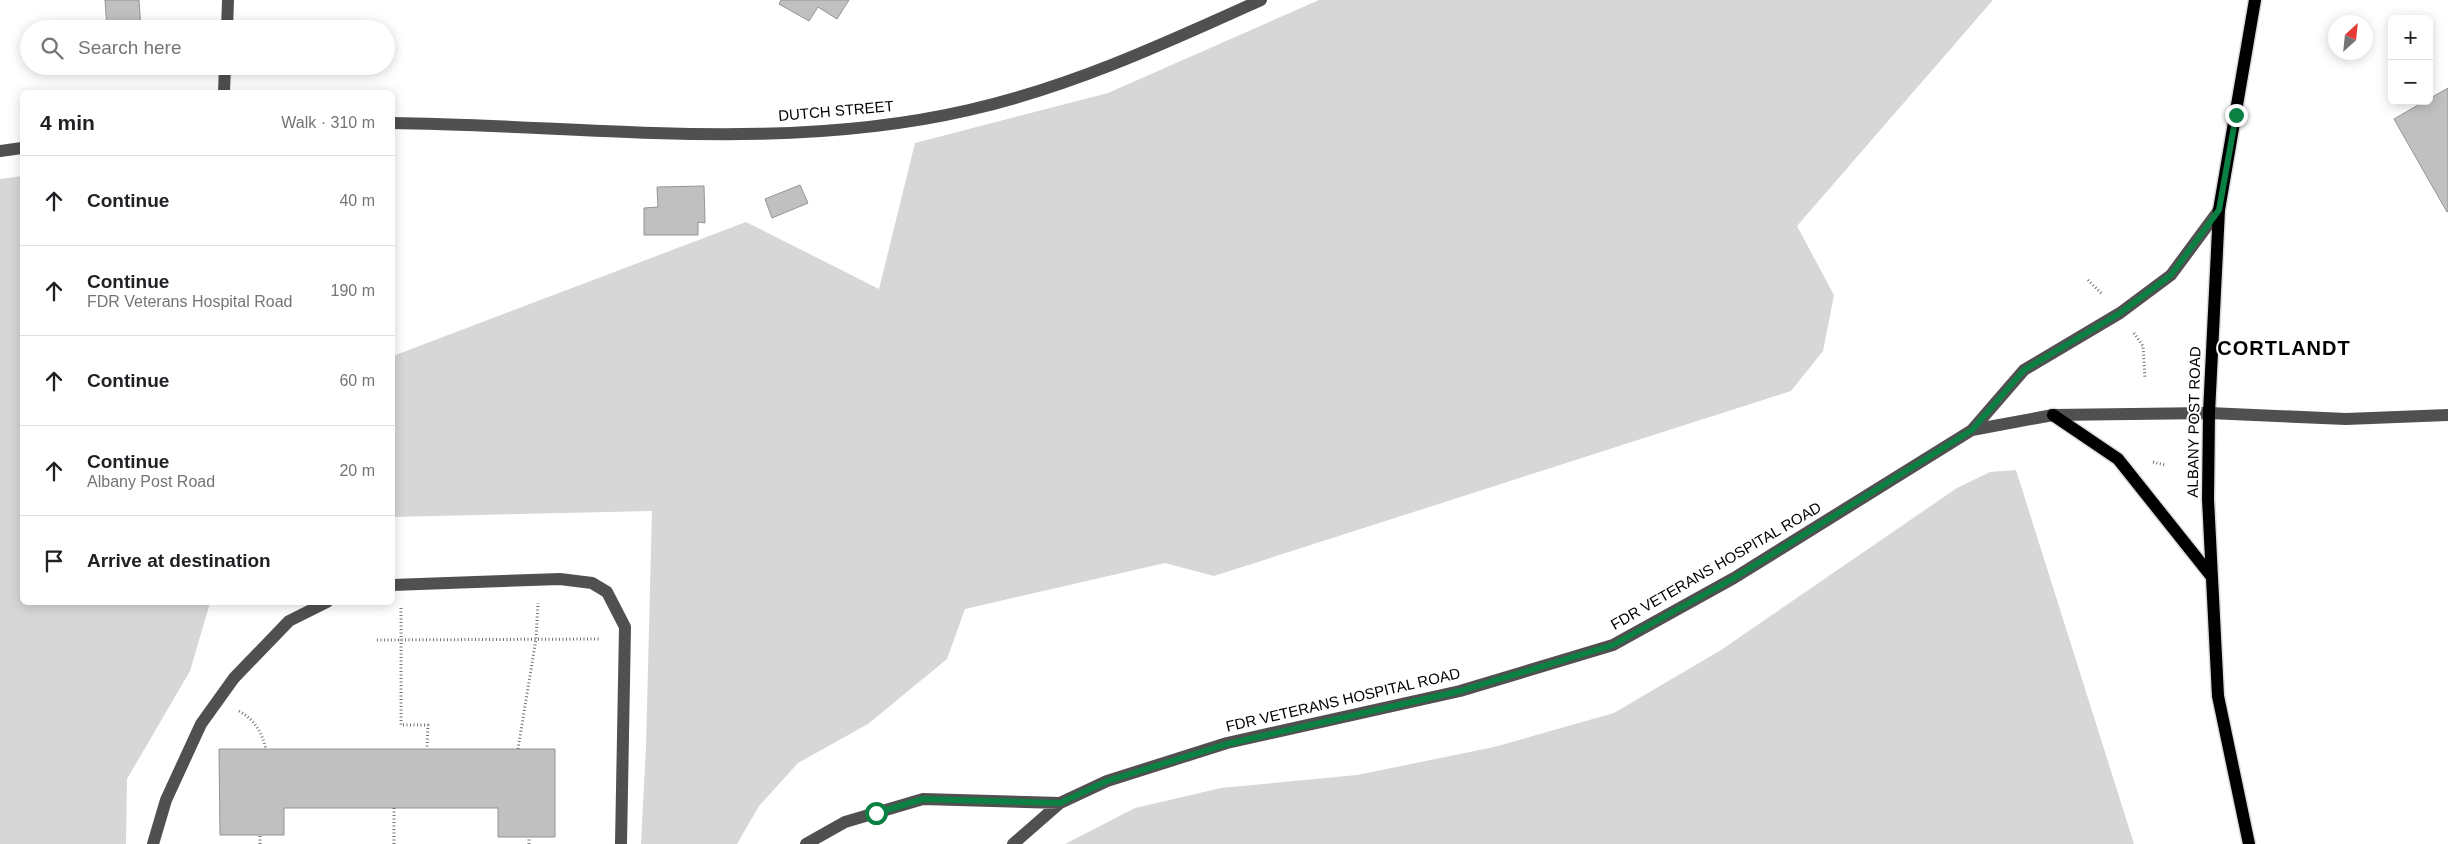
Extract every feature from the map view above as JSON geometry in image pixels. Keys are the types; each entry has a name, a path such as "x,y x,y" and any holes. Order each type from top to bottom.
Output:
{"main road":[{"name":"ALBANY POST ROAD","path":"2249,844 2218,696 2208,499 2209,412 2219,210 2255,0"},
{"path":"2053,415 2118,459 2212,577"}],"street":[{"path":"227,20 228,0"},
{"name":"DUTCH STREET","path":"395,123 742,135 824,131 884,125 967,110 1040,92 1105,69 1262,0"},
{"path":"224,90 225,75"},
{"path":"0,151 20,148"},
{"path":"1972,430 2024,370 2120,313 2171,275 2219,210"},
{"name":"FDR VETERANS HOSPITAL ROAD","path":"1013,844 1060,803 1107,781 1227,744 1460,691 1613,645 1734,578 1972,430 2053,415 2209,412 2346,419 2448,415"},
{"path":"396,585 560,579 592,583 606,592 624,627 621,844"},
{"path":"153,844 166,800 201,724 234,678 289,621 321,605"},
{"path":"806,844 845,822 923,799 1060,803"}],"path":[{"path":"2088,280 2106,297"},
{"path":"2130,326 2142,346 2144,378"},
{"path":"518,749 536,639 539,580"},
{"path":"396,585 402,640 401,725 428,725 427,749"},
{"path":"377,640 603,639"},
{"path":"219,700 252,718 261,733 266,749"},
{"path":"394,808 394,844"},
{"path":"260,834 260,844"},
{"path":"529,837 529,844"}],"shaded area":[{"path":"1319,0 1993,0 1797,226 1834,295 1823,351 1791,391 1214,576 1165,563 965,609 947,659 868,724 798,763 759,806 737,844 641,844 646,746 652,511 395,517 395,355 746,222 879,289 915,143 1108,93"},
{"path":"20,176 20,605 209,605 190,671 127,779 126,844 0,844 0,179"},
{"path":"2016,470 2134,844 1065,844 1135,808 1221,788 1357,775 1494,747 1614,713 1721,650 1957,488 1990,472"}],"building":[{"path":"105,0 139,0 140,20 106,20"},
{"path":"781,0 849,0 837,19 818,7 809,21 779,4"},
{"path":"2448,88 2447,212 2394,119 2418,105 2433,105 2433,97"},
{"path":"800,185 808,203 772,218 765,199"},
{"path":"704,186 705,223 698,222 698,235 644,235 644,208 658,207 657,187"},
{"path":"219,749 555,749 555,837 498,837 498,808 284,808 284,835 220,835"}],"district":[{"name":"CORTLANDT","path":"2284,348"}],"route":[{"path":"876,813 923,799 1060,803 1107,781 1227,744 1460,691 1613,645 1734,578 1972,430 2024,370 2120,313 2171,275 2219,210 2236,115"}]}
